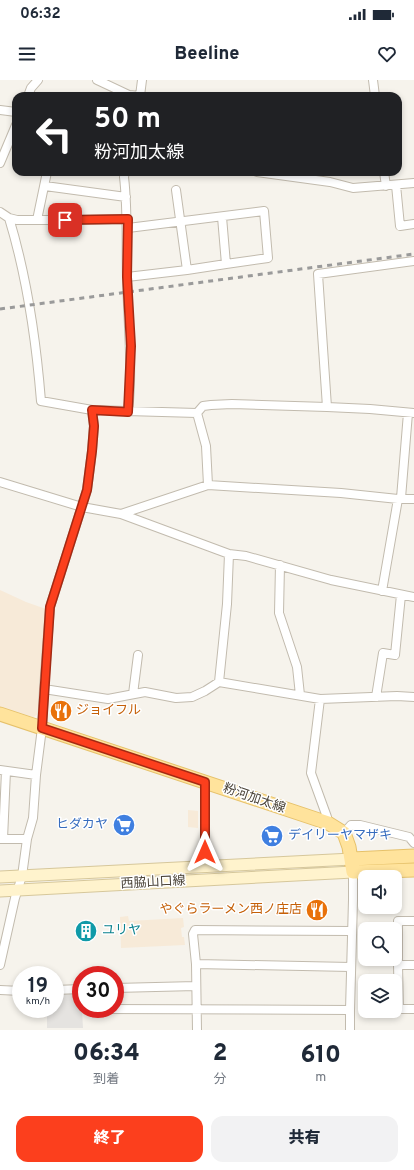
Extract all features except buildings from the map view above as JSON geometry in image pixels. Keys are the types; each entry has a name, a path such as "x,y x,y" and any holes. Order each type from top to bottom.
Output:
{"main road":[{"name":"粉河加太線","path":"0,714 328,823 344,833"},
{"path":"344,833 349,847 352,865"},
{"path":"352,865 414,856"},
{"path":"352,865 414,870"}],"street":[{"path":"30,92 38,80"},
{"path":"97,80 123,92"},
{"path":"140,92 142,80"},
{"path":"373,80 374,92"},
{"path":"0,110 12,112"},
{"path":"0,163 12,134"},
{"path":"37,220 46,176"},
{"path":"124,176 128,219 127,277 131,346 128,412"},
{"path":"286,176 330,182 353,188 414,183"},
{"path":"385,176 386,186"},
{"path":"396,185 400,226 414,224"},
{"path":"45,186 126,197"},
{"path":"176,190 179,222 187,270"},
{"path":"127,277 268,258 264,211 128,228"},
{"path":"0,212 9,218 17,220 128,219"},
{"path":"222,217 226,264"},
{"path":"9,218 17,242 30,305 41,400 92,410 128,412 196,413 203,406 211,405 327,407 411,413 399,499 382,591"},
{"path":"327,407 318,274 414,261"},
{"path":"0,965 1,955 15,898 22,876 27,839 33,818 36,775 42,728 50,607 87,490 94,426 92,410"},
{"path":"196,413 206,446 208,485"},
{"path":"0,482 82,507 121,514 229,554 246,556 330,580 414,597"},
{"path":"121,514 208,485 341,493 399,499 414,498"},
{"path":"219,682 227,604 229,554"},
{"path":"280,565 279,613 297,668 300,695"},
{"path":"376,696 383,653 395,655 402,595"},
{"path":"133,694 138,655"},
{"path":"44,689 108,699 145,692 176,698 192,697 219,682 320,699 376,696 414,697"},
{"path":"320,699 310,773 327,816 328,823"},
{"path":"27,839 2,839 3,771 36,775"},
{"path":"205,782 205,866"},
{"path":"344,833 351,825 360,825 410,837 414,843"},
{"path":"350,1029 353,900 352,865"},
{"name":"西脇山口線","path":"0,877 205,866 352,865"},
{"name":"西脇山口線","path":"0,891 352,865"},
{"path":"398,922 414,921"},
{"path":"197,1029 196,964 193,934 195,930 352,931"},
{"path":"196,964 351,967"},
{"path":"402,965 414,965"},
{"path":"398,966 399,1009 414,1009"},
{"path":"124,988 196,986"},
{"path":"0,990 12,991"},
{"path":"124,1009 350,1010"}],"shaded area":[{"path":"0,590 46,609 40,713 33,717 0,707"},
{"path":"188,810 198,811 198,828 188,827"},
{"path":"128,916 129,921 183,918 184,927 181,928 185,945 121,948 120,917"},
{"path":"72,993 72,1018 82,1018 83,1028 47,1028 47,1018 64,1018 64,994"}],"railway":[{"path":"0,309 414,254"}],"place":[{"name":"ジョイフル","path":"61,711"},
{"name":"ヒダカヤ","path":"124,825"},
{"name":"デイリーヤマザキ","path":"272,836"},
{"name":"やぐらラーメン西ノ庄店","path":"317,910"},
{"name":"ユリヤ","path":"86,931"}],"route":[{"path":"65,220 128,219 127,277 131,346 129,391 128,412 92,410 94,426 87,490 50,607 42,728 205,782 205,852"}]}
